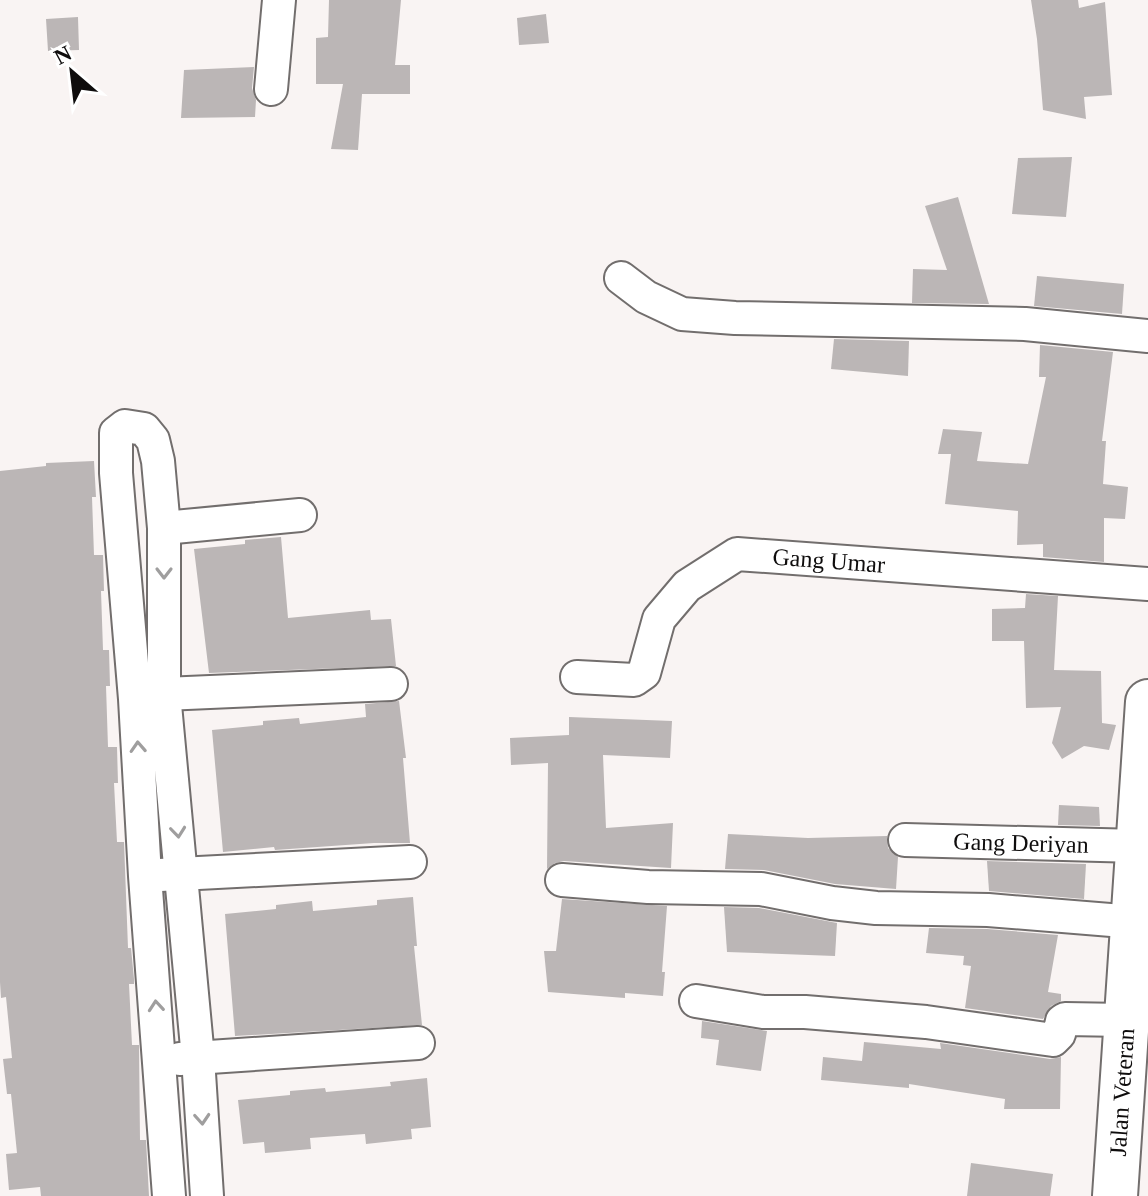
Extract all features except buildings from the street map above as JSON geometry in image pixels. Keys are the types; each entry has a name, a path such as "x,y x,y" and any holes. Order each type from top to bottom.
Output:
{"street":[{"path":"271,89 279,0"},
{"path":"621,278 646,297 682,314 735,318 1025,324 1148,336"},
{"path":"169,1196 145,876 150,696 164,528 153,440 144,429 125,426 116,433 116,473 150,696 182,874 207,1196"},
{"path":"164,528 300,515"},
{"name":"Gang Umar","path":"577,677 634,680 644,673 659,619 687,586 737,554 1148,584"},
{"path":"150,696 391,684"},
{"name":"Jalan Veteran","path":"1115,1196 1141,923 1138,846 1146,767 1148,702"},
{"name":"Gang Deriyan","path":"905,840 1138,846"},
{"path":"145,876 410,862"},
{"path":"562,880 648,887 761,889 876,908 1003,911 1141,923"},
{"path":"696,1001 763,1012 805,1012 926,1022 1053,1040 1065,1019 1133,1013"},
{"path":"161,1060 418,1043"}]}
